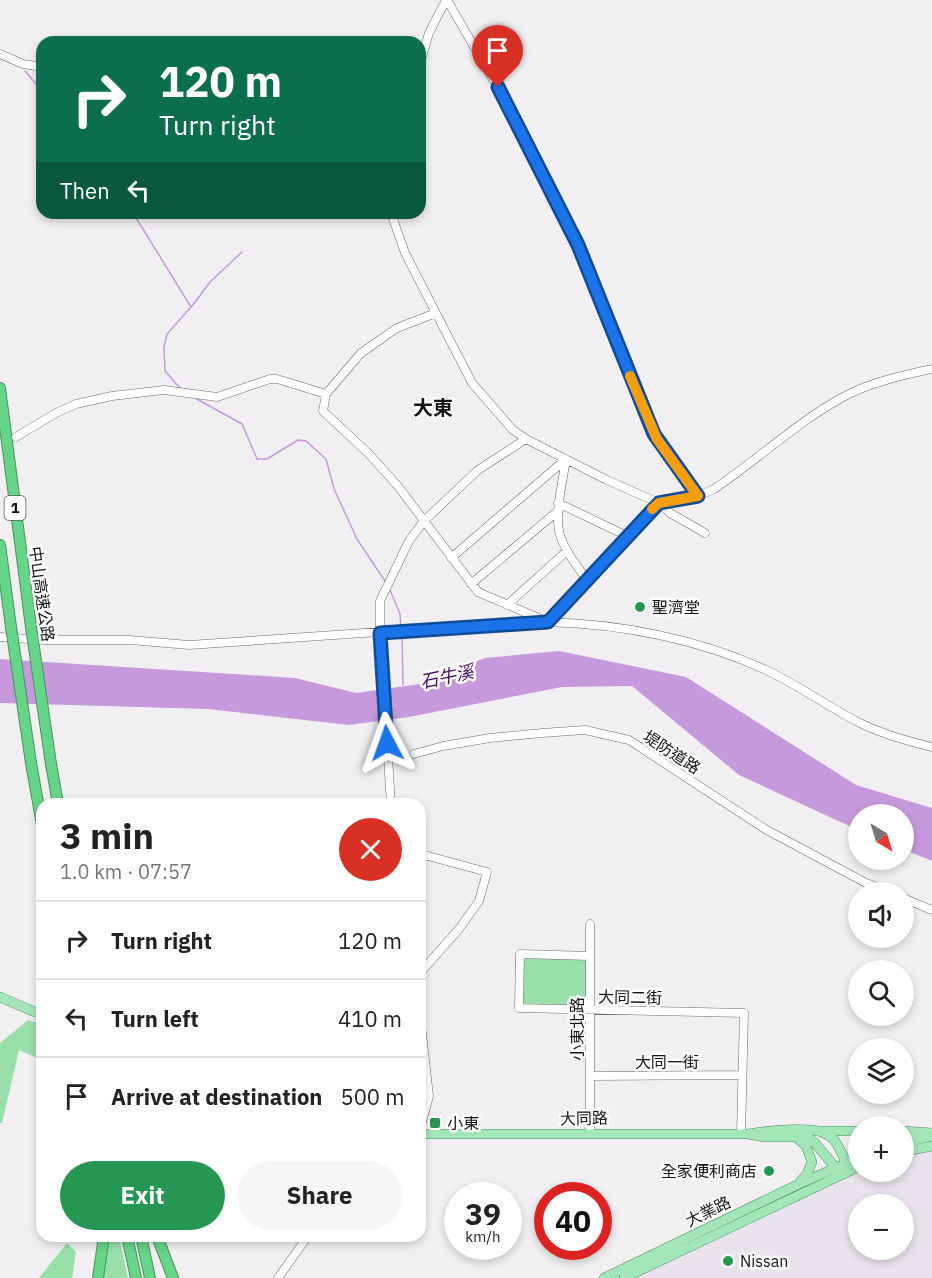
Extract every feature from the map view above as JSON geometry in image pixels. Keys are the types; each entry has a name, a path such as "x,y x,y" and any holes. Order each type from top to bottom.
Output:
{"highway":[{"name":"中山高速公路","path":"0,388 31,627 57,798"},
{"path":"0,545 37,798"},
{"path":"98,1278 103,1242"},
{"path":"128,1242 136,1278"},
{"path":"142,1242 150,1278"},
{"path":"156,1242 164,1278"},
{"path":"157,1242 172,1278"}],"main road":[{"path":"0,997 36,1012"},
{"name":"大同路","path":"745,1134 772,1130 848,1131"},
{"path":"822,1131 837,1144 841,1168"},
{"name":"大同路","path":"426,1132 745,1134 764,1137 807,1137 841,1168"},
{"path":"914,1133 932,1135"},
{"path":"914,1140 932,1135"},
{"path":"796,1137 806,1146 812,1162 807,1174 799,1184"},
{"path":"914,1150 932,1146"},
{"name":"大業路","path":"624,1278 848,1164"},
{"name":"大業路","path":"609,1277 799,1184 841,1168 848,1168"}],"street":[{"path":"426,43 429,33 447,0"},
{"path":"447,0 508,105 568,224 654,434 698,496"},
{"path":"0,54 23,64 36,66"},
{"path":"393,219 405,254 478,392 513,430 526,439 659,503 670,513 705,533"},
{"path":"436,313 397,328 360,353 326,394 323,411 390,477 471,584 484,596 545,622"},
{"path":"545,622 659,503 698,496 726,481 819,412 848,394 932,369"},
{"path":"16,437 76,404 143,391 179,391 216,397 270,379 277,379 326,394"},
{"path":"391,798 380,601 410,541 424,521 478,470 526,439"},
{"path":"566,459 559,506 559,533 567,551 587,580"},
{"path":"451,558 566,459"},
{"path":"559,506 627,536"},
{"path":"471,584 559,506"},
{"path":"507,604 567,551"},
{"path":"0,637 44,640 130,640 189,645 545,622 592,624 653,635 703,648 766,670 859,723 897,738 932,747"},
{"name":"堤防道路","path":"414,754 443,746 490,738 585,730 629,740 765,829 864,882"},
{"path":"426,856 487,872 480,901 426,966"},
{"path":"914,903 932,910"},
{"name":"小東北路","path":"590,924 590,1133"},
{"name":"大同二街","path":"590,956 520,954 519,1008 744,1013 742,1075 745,1134"},
{"path":"426,1069 429,1096 426,1108"},
{"name":"大同一街","path":"591,1076 742,1075"},
{"path":"278,1278 304,1242"}],"shaded area":[{"path":"932,1150 932,1278 636,1278 848,1177 848,1182 914,1182 914,1154"}],"green space":[{"path":"523,957 588,959 586,1006 521,1003"},
{"path":"28,1020 36,1022 36,1057 19,1050 2,1123 0,1123 0,1043"},
{"path":"108,1242 120,1242 128,1278 104,1278"},
{"path":"67,1243 76,1252 72,1278 39,1278"}],"water":[{"name":"石牛溪","path":"559,651 686,677 856,785 932,808 932,861 914,854 914,804 848,804 848,825 739,775 632,686 562,687 409,717 349,725 208,709 0,703 0,659 295,678 356,693 420,684 485,658"}],"waterway":[{"path":"25,71 36,84"},
{"path":"137,219 191,307 167,334 164,347 165,371 181,389"},
{"path":"192,306 210,282 242,252"},
{"path":"195,398 242,424 257,459 267,459 298,440 306,441 326,459 334,489 357,539 385,581"},
{"path":"390,590 400,614 401,628"},
{"path":"402,633 403,685"}],"slow traffic":[{"path":"630,376 654,434 698,496 659,503 652,509"}],"place":[{"name":"聖濟堂","path":"640,607"},
{"name":"小東","path":"435,1123"},
{"name":"全家便利商店","path":"769,1171"},
{"name":"Nissan","path":"728,1261"}],"district":[{"name":"大東","path":"433,408"}],"route":[{"path":"387,743 380,633 548,622 659,503 698,496 654,434 578,245 498,87"}]}
